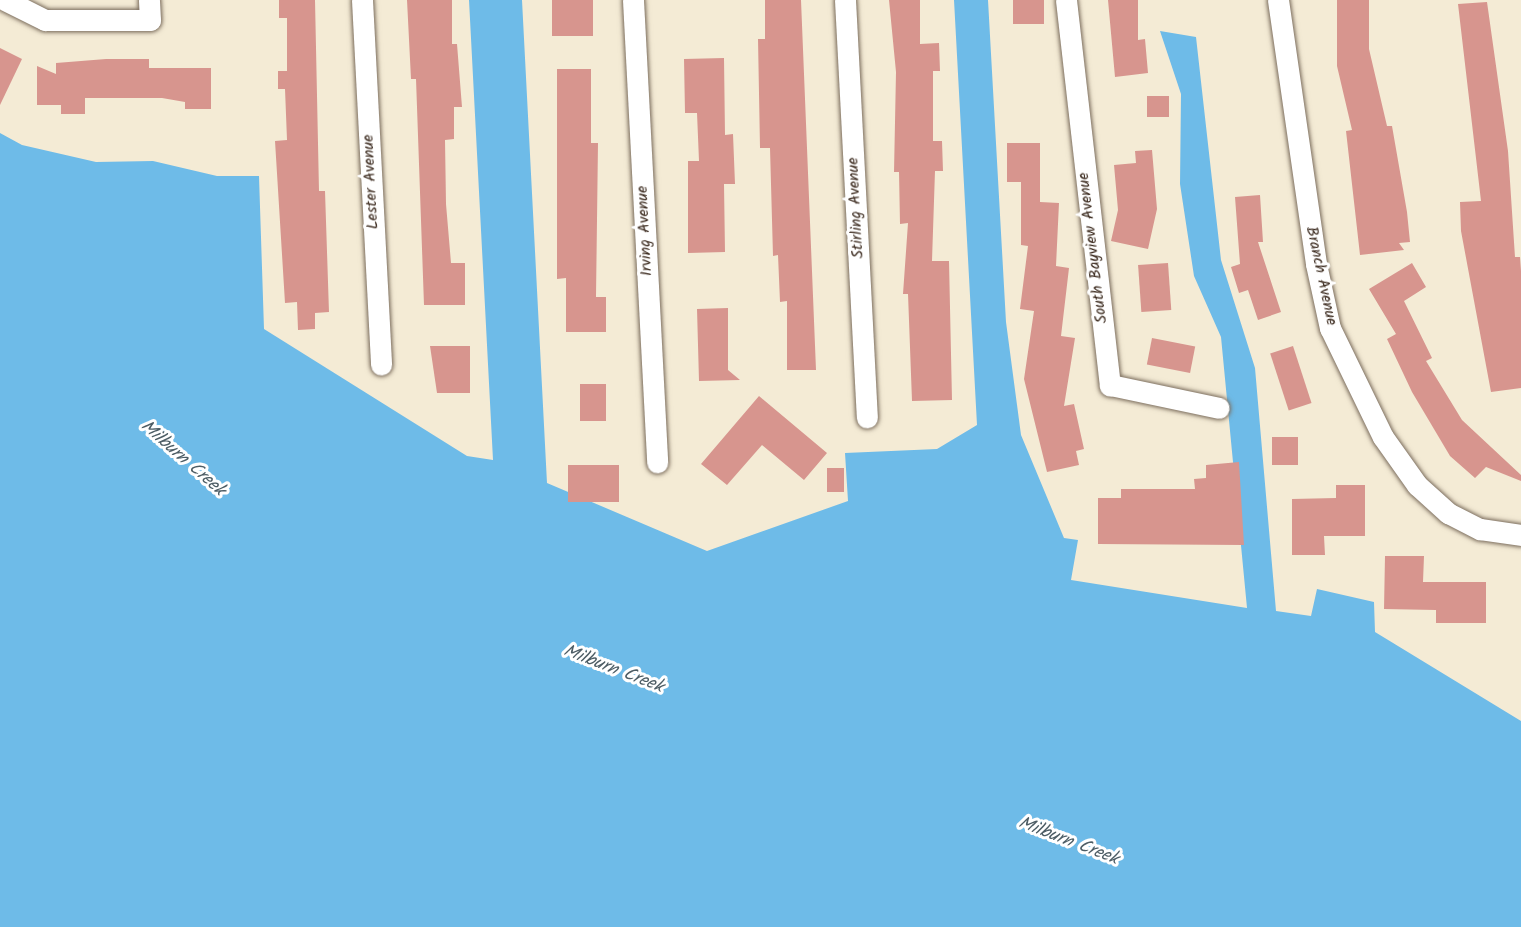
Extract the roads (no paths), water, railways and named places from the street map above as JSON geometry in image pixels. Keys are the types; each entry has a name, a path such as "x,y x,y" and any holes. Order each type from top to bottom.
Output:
{"street":[{"path":"5,0 45,20 150,20 149,0"},
{"name":"Lester Avenue","path":"362,0 381,364"},
{"name":"Irving Avenue","path":"633,0 657,462"},
{"name":"Stirling Avenue","path":"844,0 867,417"},
{"name":"South Bayview Avenue","path":"1065,0 1110,385 1219,408"},
{"name":"Branch Avenue","path":"1278,0 1316,264 1330,328 1383,437 1417,486 1448,513 1480,529 1521,535"}],"water":[{"name":"Milburn Creek","path":"469,0 522,0 547,483 707,551 848,501 845,453 937,449 977,425 954,0 988,0 1006,322 1021,435 1064,538 1078,540 1071,580 1247,608 1221,337 1194,276 1180,184 1181,94 1160,31 1196,37 1221,260 1255,368 1276,611 1311,616 1317,589 1374,602 1375,632 1521,721 1521,927 0,927 0,133 22,145 96,162 153,161 217,176 259,176 264,329 467,456 493,460"}]}
